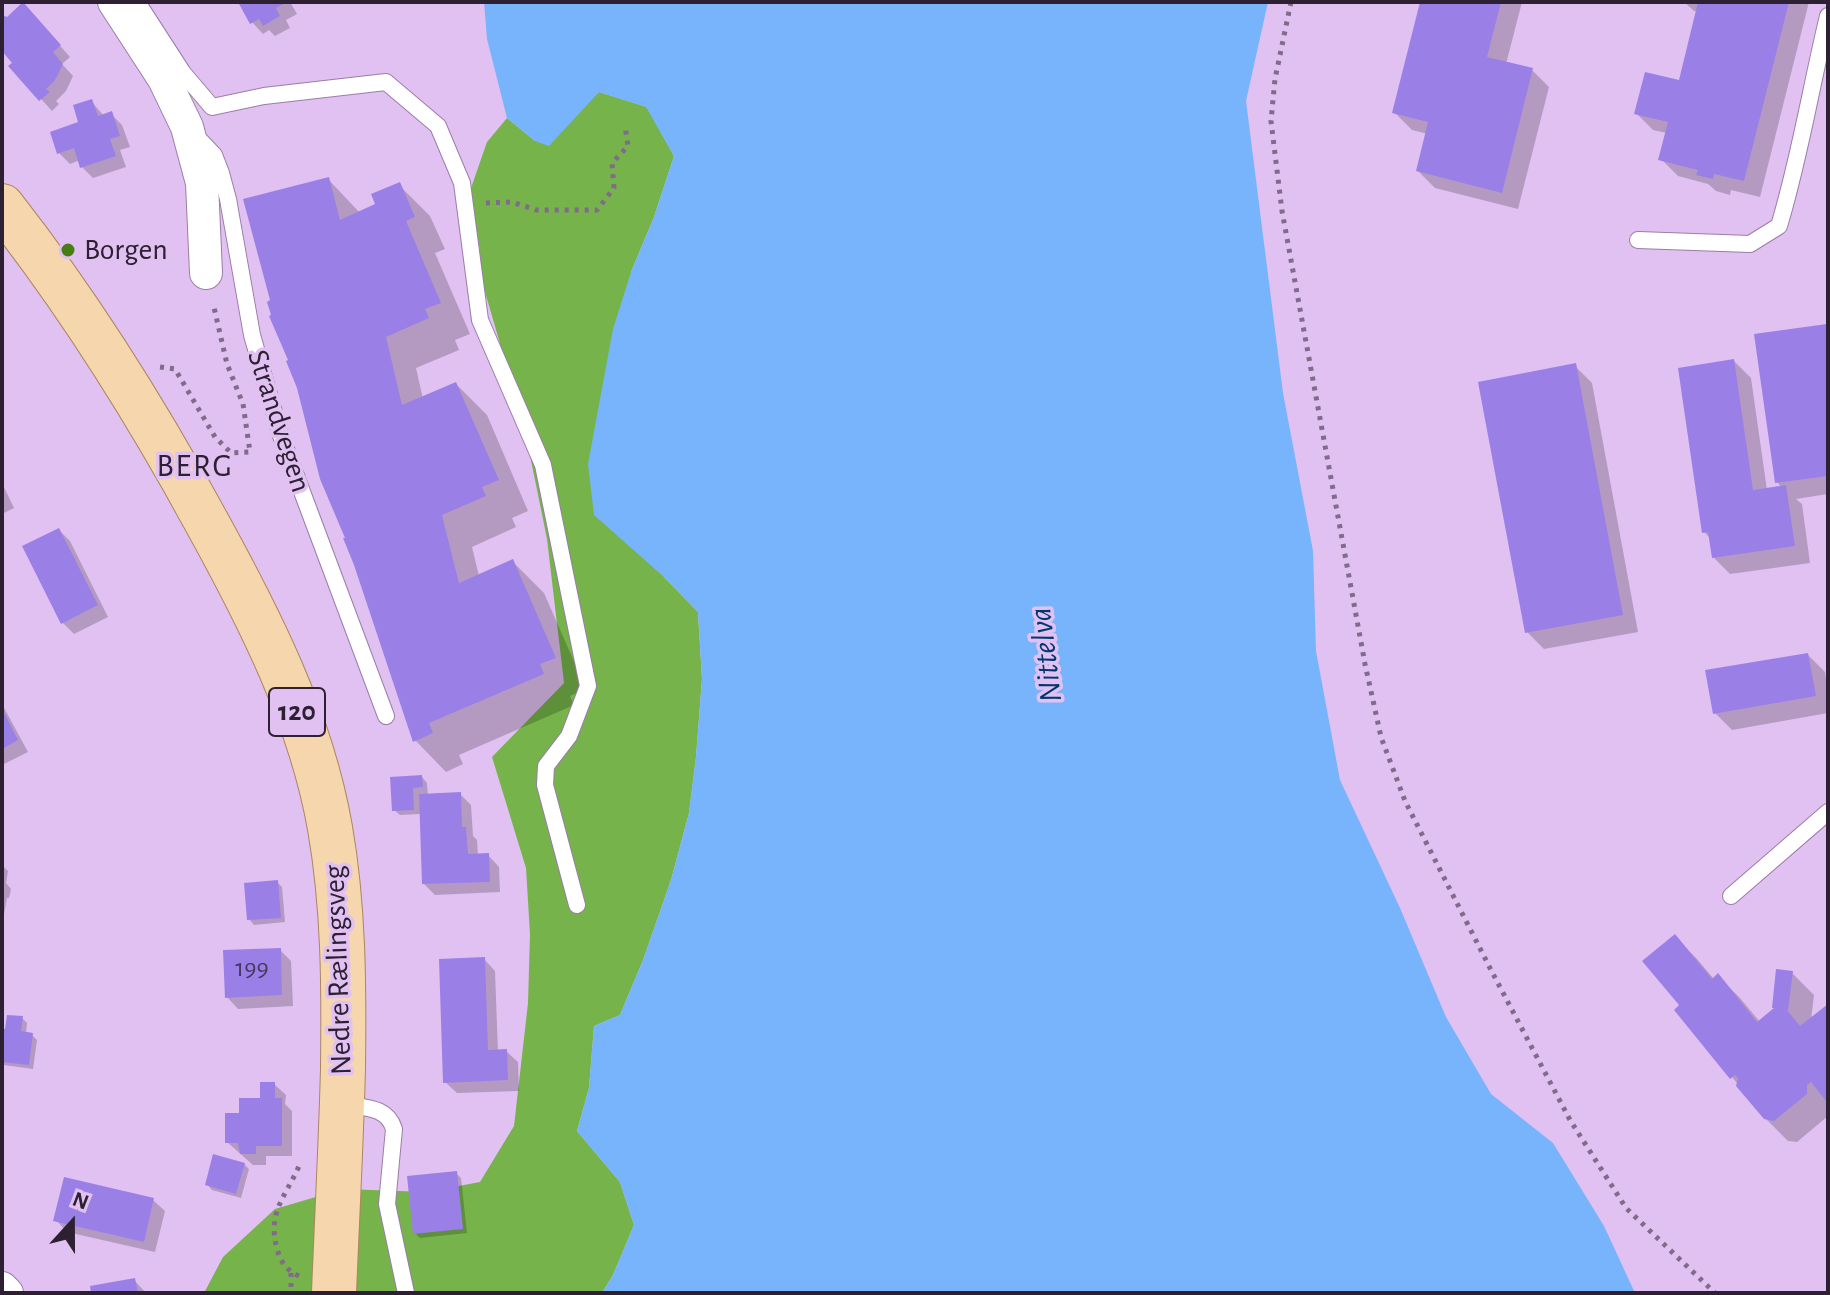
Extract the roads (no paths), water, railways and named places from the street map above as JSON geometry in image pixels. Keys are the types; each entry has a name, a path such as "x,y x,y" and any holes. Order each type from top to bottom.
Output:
{"main road":[{"name":"Nedre Rælingsveg","path":"2,206 67,295 173,461 273,653 293,700 320,783 337,874 344,975 334,1293"}],"street":[{"name":"Strandvegen","path":"115,3 164,79 187,127 202,183 206,273"},
{"path":"2,1288 7,1293"}],"lane":[{"path":"115,3 141,8 183,73 212,107 264,96 386,82 438,126 462,183 480,320 543,465 588,686 569,736 546,766 545,785 577,905"},
{"path":"1638,240 1750,244 1779,226 1793,181 1828,16"},
{"name":"Strandvegen","path":"187,127 214,155 221,173 255,346 280,433 386,716"},
{"path":"1731,896 1828,812"},
{"path":"342,1104 384,1113 392,1123 387,1204 406,1293"}],"water":[{"name":"Nittelva","path":"484,2 1268,2 1246,101 1283,393 1313,551 1316,651 1340,780 1400,908 1446,1017 1491,1094 1553,1143 1604,1226 1635,1293 602,1293 634,1225 620,1182 577,1131 589,1088 594,1026 620,1015 671,880 689,813 702,679 698,612 664,577 594,515 588,464 613,329 674,156 646,107 599,92 549,146 535,141 507,118 487,39"}],"place":[{"name":"Borgen","path":"68,250"}],"district":[{"name":"BERG","path":"195,466"}]}
